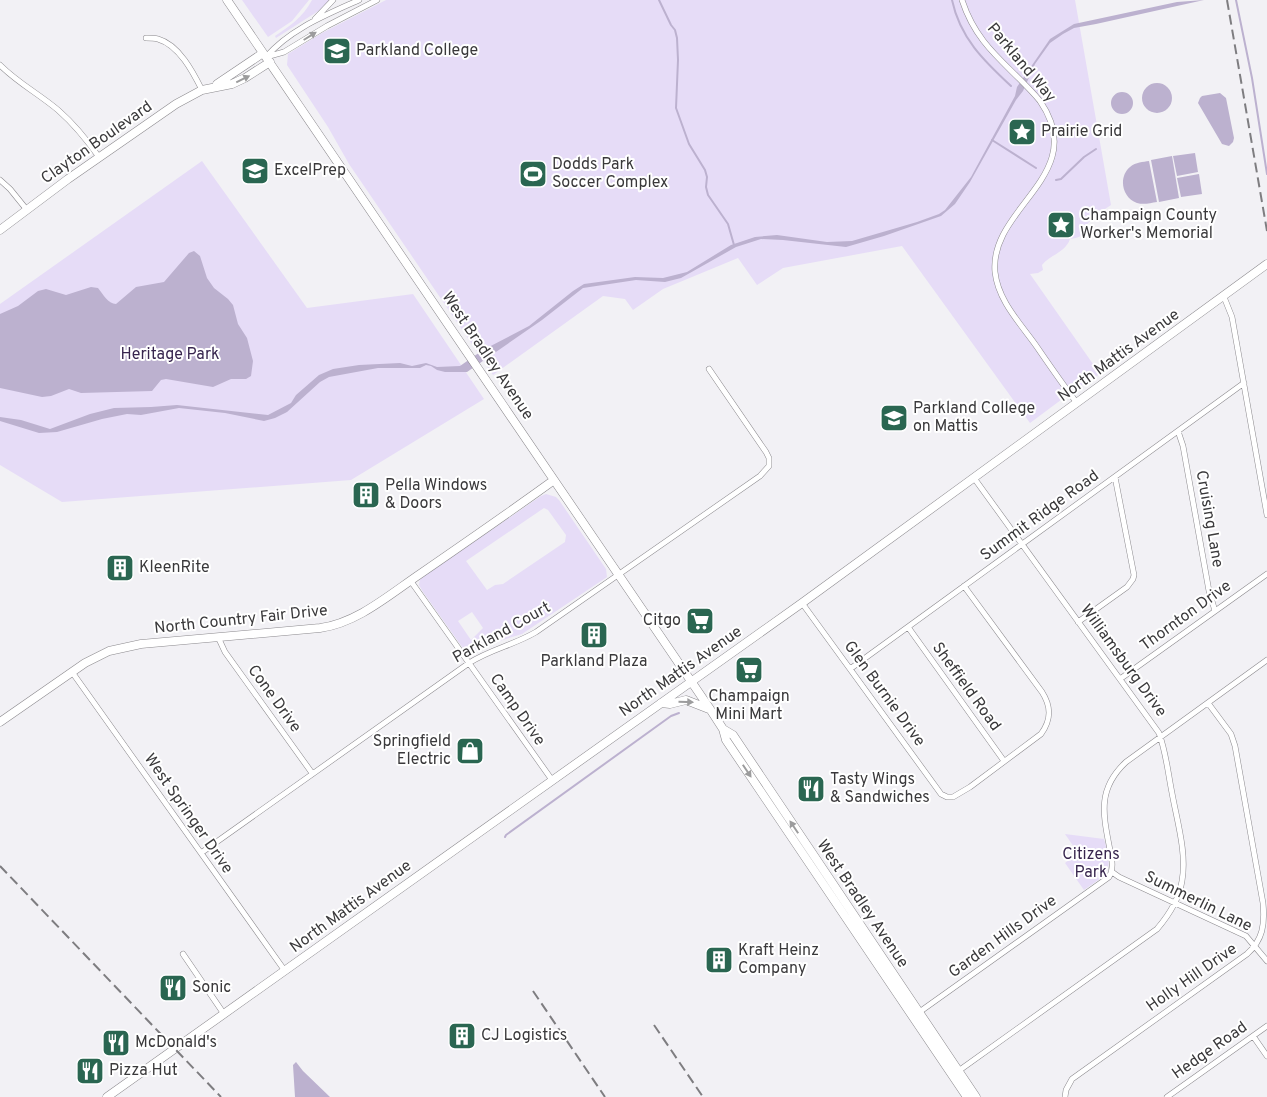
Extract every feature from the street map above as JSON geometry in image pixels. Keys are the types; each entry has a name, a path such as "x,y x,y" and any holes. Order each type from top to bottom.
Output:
{"main road":[{"name":"West Bradley Avenue","path":"227,0 710,709 723,729 726,740 955,1072 976,1097"},
{"name":"Clayton Boulevard","path":"0,230 99,157 176,104 266,58"},
{"name":"North Mattis Avenue","path":"107,1097 802,603 1267,264"},
{"name":"North Country Fair Drive","path":"0,722 99,655 125,646 334,625 361,613 554,480"},
{"path":"661,703 670,704 686,700 710,709"},
{"name":"West Bradley Avenue","path":"955,1072 967,1097"}],"street":[{"path":"311,23 333,0"},
{"path":"266,58 278,43 311,23 357,0 360,8"},
{"path":"266,58 284,52 377,0"},
{"name":"Parkland Way","path":"962,0 969,18 980,36 997,58 1040,101 1046,109 1052,125 1054,146 1048,169 1001,240 996,253 995,271 999,289 1008,307 1077,403"},
{"path":"146,38 158,39 177,52 196,78 202,90"},
{"path":"0,65 69,120 84,136 99,157"},
{"path":"0,180 27,210"},
{"path":"1224,297 1232,317 1267,515"},
{"name":"Parkland Court","path":"201,853 469,663 493,649 525,638 760,476 769,466 766,452 709,369"},
{"name":"Summit Ridge Road","path":"850,669 1244,383"},
{"name":"Cruising Lane","path":"1178,431 1183,446 1209,591 1215,611"},
{"path":"1078,622 1133,580 1134,575 1115,477"},
{"name":"Williamsburg Drive","path":"955,1072 1147,938 1164,921 1175,904 1182,883 1183,857 1160,738 1156,728 974,478"},
{"name":"Thornton Drive","path":"1120,679 1267,574"},
{"name":"Camp Drive","path":"410,580 552,780"},
{"path":"964,586 1042,692 1049,705 1048,723 1041,734 1004,761"},
{"name":"Glen Burnie Drive","path":"802,603 941,794 953,797 970,787 1004,761"},
{"name":"Sheffield Road","path":"908,627 1004,761"},
{"name":"Cone Drive","path":"218,637 225,652 312,773"},
{"path":"1112,872 1112,858 1104,808 1108,785 1113,776 1122,766 1267,660"},
{"name":"West Springer Drive","path":"72,672 285,970"},
{"name":"Holly Hill Drive","path":"1065,1097 1072,1078 1247,954 1255,945 1262,932 1264,915 1235,746 1231,734 1208,703"},
{"name":"Summerlin Lane","path":"1112,872 1175,904 1246,936 1267,961"},
{"name":"Garden Hills Drive","path":"916,1014 1112,872"},
{"path":"183,954 224,1014"},
{"name":"Hedge Road","path":"1167,1097 1267,1026"},
{"path":"1253,1036 1267,1056"}],"green space":[{"path":"242,0 309,0 292,21 268,37"},
{"path":"312,0 330,0 323,8 276,38 275,36 300,16"},
{"path":"386,0 1075,0 1111,205 1088,223 1080,236 1070,239 1065,247 1046,261 1042,265 1043,270 1030,274 1100,374 1077,388 1030,423 902,246 783,268 757,285 738,258 663,289 633,310 625,299 603,296 493,375 349,164 328,127 287,65 288,54 322,33"},
{"name":"Heritage Park","path":"202,161 307,308 413,294 484,399 351,480 62,502 0,465 0,304"},
{"path":"546,494 559,500 606,569 607,577 522,634 468,653 423,592 419,585 420,579","holes":["544,508 548,510 566,535 565,542 503,584 495,585 487,590 466,561","472,612 483,628 471,640 458,621"]},
{"name":"Citizens Park","path":"1065,834 1104,839 1108,858 1107,870 1104,875 1084,890 1065,863 1078,853"}],"shaded area":[{"path":"1204,0 1074,28 1050,43 1035,64 1023,91 1016,100 970,182 955,204 941,216 884,236 846,247 761,239 736,247 681,278 665,282 636,280 583,288 542,320 467,372 445,372 426,365 420,368 378,368 329,377 320,382 287,412 264,421 225,413 179,408 141,415 127,414 57,432 39,433 0,421 0,417 21,420 50,429 90,414 114,408 177,405 268,415 291,403 296,395 319,375 333,369 359,365 400,363 412,366 426,363 437,367 460,366 483,350 529,326 584,284 635,277 663,278 687,272 731,245 755,237 777,235 827,242 852,241 917,222 945,210 971,177 1015,96 1017,87 1050,39 1074,24 1177,2"},
{"path":"1157,83 1168,87 1172,98 1168,109 1157,113 1146,109 1142,98 1146,87"},
{"path":"1122,92 1130,95 1133,103 1130,111 1122,114 1114,111 1111,103 1114,95"},
{"path":"1220,93 1226,98 1234,138 1229,146 1222,144 1198,103 1202,96"},
{"path":"1195,153 1198,172 1177,176 1173,156"},
{"path":"1172,156 1179,198 1159,202 1151,160"},
{"path":"1149,161 1157,202 1137,203 1128,197 1125,192 1123,187 1124,176 1132,165"},
{"path":"1199,174 1202,194 1181,197 1177,178"},
{"path":"194,251 200,256 207,278 214,288 233,305 238,324 247,338 253,361 251,376 246,379 231,379 213,387 166,379 161,380 152,391 81,393 69,389 51,396 42,397 0,388 0,314 18,306 38,291 46,289 66,295 91,287 98,288 108,301 116,304 136,287 164,282 189,253"},
{"path":"296,1062 330,1097 295,1097 293,1065"}],"waterway":[{"path":"659,0 675,30 677,38 676,108 689,144 705,170 708,195 728,224 734,245"},
{"path":"952,0 961,26 974,48 1011,86"},
{"path":"1236,0 1252,78 1267,174"},
{"path":"992,140 1036,168"},
{"path":"1056,180 1061,179 1084,157 1096,149"},
{"path":"505,837 671,716 679,713"}],"railway":[{"path":"1227,0 1267,231"},
{"path":"0,866 221,1097"},
{"path":"533,991 605,1097"},
{"path":"654,1025 703,1097"}],"place":[{"name":"Parkland College","path":"337,51"},
{"name":"Prairie Grid","path":"1022,132"},
{"name":"ExcelPrep","path":"255,171"},
{"name":"Dodds Park Soccer Complex","path":"533,174"},
{"name":"Champaign County Worker's Memorial","path":"1061,225"},
{"name":"Parkland College on Mattis","path":"894,418"},
{"name":"Pella Windows & Doors","path":"366,495"},
{"name":"KleenRite","path":"120,568"},
{"name":"Citgo","path":"700,621"},
{"name":"Parkland Plaza","path":"594,635"},
{"name":"Champaign Mini Mart","path":"749,670"},
{"name":"Springfield Electric","path":"470,751"},
{"name":"Tasty Wings & Sandwiches","path":"811,789"},
{"name":"Kraft Heinz Company","path":"719,960"},
{"name":"Sonic","path":"173,988"},
{"name":"CJ Logistics","path":"462,1036"},
{"name":"McDonald's","path":"116,1043"},
{"name":"Pizza Hut","path":"90,1071"}]}
